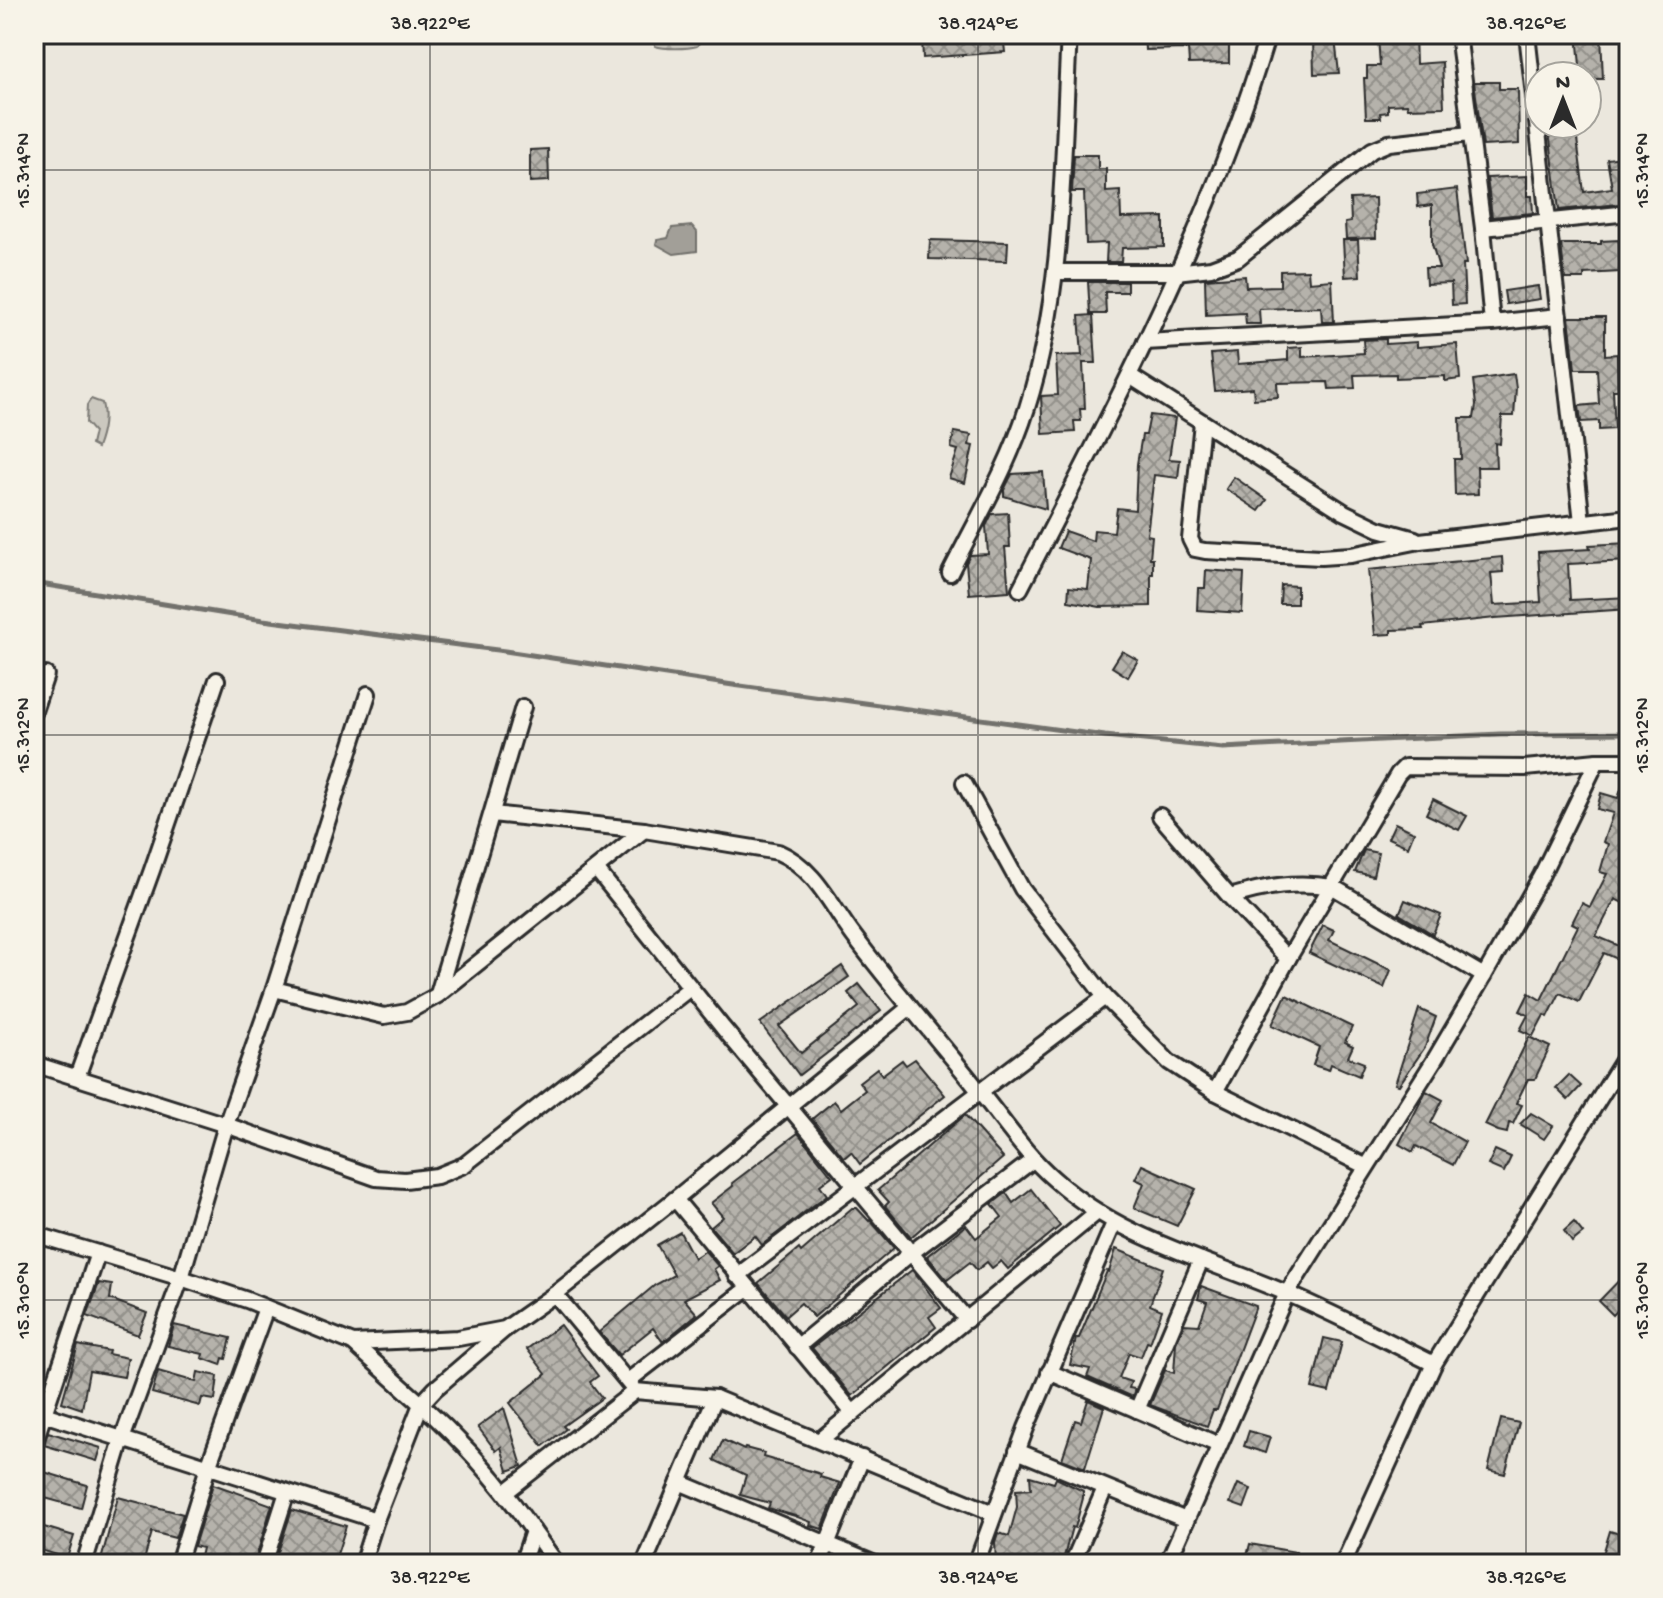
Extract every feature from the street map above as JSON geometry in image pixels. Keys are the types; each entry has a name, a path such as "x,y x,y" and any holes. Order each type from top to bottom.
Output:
{"street":[{"path":"950,573 1011,453 1028,407 1048,325 1055,272 1069,34"},
{"path":"1020,589 1130,376 1237,129 1268,34"},
{"path":"1458,34 1492,323"},
{"path":"1527,34 1582,522"},
{"path":"1055,272 1176,272 1211,268 1238,258 1372,150 1389,143 1470,134"},
{"path":"1483,228 1629,213"},
{"path":"1145,342 1492,323 1559,316"},
{"path":"1130,376 1344,512 1379,529 1420,541"},
{"path":"1202,422 1190,539 1195,549 1321,557 1351,555 1420,541 1629,517"},
{"path":"34,711 46,675"},
{"path":"77,1077 217,680"},
{"path":"84,1564 122,1439 181,1278 226,1125 274,989 368,694"},
{"path":"438,995 523,707"},
{"path":"1167,1564 1287,1293 1484,976 1541,876 1597,761"},
{"path":"1215,1092 1288,959 1405,767 1525,768 1629,761"},
{"path":"964,783 1022,889 1105,997 1169,1062 1215,1092 1365,1166"},
{"path":"492,814 644,830 778,852 796,860 809,872 854,936 1033,1160 1096,1213 1201,1260 1287,1293 1434,1364"},
{"path":"1160,816 1288,959"},
{"path":"274,989 384,1016 407,1012 438,995 644,830"},
{"path":"596,869 690,988 967,1320"},
{"path":"1230,897 1263,887 1305,882 1333,887 1484,976"},
{"path":"34,1064 226,1125 376,1178 405,1180 437,1176 464,1165 690,988"},
{"path":"737,1276 1105,997"},
{"path":"362,1564 421,1404 435,1389 505,1329 555,1294 675,1199 910,1007"},
{"path":"1343,1564 1434,1364 1629,1051"},
{"path":"797,1347 911,1253 1033,1160"},
{"path":"675,1199 853,1413"},
{"path":"820,1440 1096,1213"},
{"path":"976,1564 1017,1451 1114,1223"},
{"path":"34,1234 181,1278 353,1343 444,1426 506,1492 557,1564"},
{"path":"34,1444 39,1413 98,1253"},
{"path":"1137,1410 1201,1260"},
{"path":"506,1492 748,1288"},
{"path":"555,1294 631,1386 715,1398 993,1513"},
{"path":"178,1564 208,1467 266,1308"},
{"path":"353,1343 458,1338 505,1329"},
{"path":"1049,1372 1219,1445"},
{"path":"650,1562 679,1482 715,1398"},
{"path":"39,1413 376,1520"},
{"path":"1017,1451 1186,1520"},
{"path":"819,1564 862,1458"},
{"path":"679,1482 875,1564"},
{"path":"1072,1564 1105,1488"},
{"path":"264,1564 287,1492"},
{"path":"522,1564 533,1531"}],"green space":[{"path":"653,34 705,34 697,46 664,48 655,46"},
{"path":"91,399 102,403 103,409 103,426 97,448 91,445 94,432 86,423 87,405"}],"shaded area":[{"path":"692,226 697,232 697,251 674,254 656,244 657,240 668,238 672,228"}],"building":[{"path":"1003,34 1005,52 923,58 922,39"},
{"path":"1144,34 1229,34 1229,63 1189,64 1188,49 1145,50"},
{"path":"1415,34 1416,64 1442,62 1444,107 1388,105 1388,112 1380,113 1381,118 1366,118 1364,78 1367,78 1367,66 1380,66 1378,37"},
{"path":"1577,34 1601,34 1602,60 1579,60"},
{"path":"1335,39 1339,73 1314,74 1313,40"},
{"path":"1474,82 1499,82 1499,89 1518,89 1519,144 1483,146"},
{"path":"1550,140 1577,140 1584,192 1612,188 1607,159 1629,156 1629,203 1559,210"},
{"path":"548,149 549,181 530,182 530,150"},
{"path":"1074,155 1098,155 1098,169 1106,169 1106,192 1120,191 1121,218 1164,217 1164,247 1122,248 1121,262 1106,262 1107,243 1086,244 1084,192 1072,192"},
{"path":"1527,176 1527,196 1532,196 1533,213 1492,217 1487,178"},
{"path":"1457,189 1466,264 1463,264 1465,304 1452,305 1451,283 1426,284 1425,268 1439,268 1432,244 1432,205 1418,207 1417,194"},
{"path":"1375,198 1376,238 1346,239 1345,223 1351,222 1350,199"},
{"path":"930,240 1008,242 1007,261 929,259"},
{"path":"1343,240 1358,240 1360,276 1345,277"},
{"path":"1619,240 1620,272 1584,274 1584,279 1565,279 1561,244 1601,244 1601,241"},
{"path":"1308,270 1309,282 1332,280 1334,322 1322,322 1321,307 1259,309 1260,324 1246,324 1245,313 1206,315 1205,279 1245,276 1246,287 1280,286 1280,271"},
{"path":"1088,282 1127,282 1127,292 1105,292 1106,314 1090,314"},
{"path":"1538,286 1540,299 1506,304 1504,291"},
{"path":"1093,315 1096,363 1083,363 1085,409 1080,409 1081,421 1074,421 1075,432 1043,434 1041,396 1058,395 1056,356 1082,355 1079,316"},
{"path":"1569,317 1605,317 1605,355 1617,354 1618,390 1613,390 1615,429 1599,430 1599,421 1581,422 1579,406 1599,404 1597,369 1575,369"},
{"path":"1386,339 1386,344 1417,342 1417,347 1457,344 1460,379 1445,381 1445,376 1396,378 1396,374 1354,375 1355,388 1329,389 1328,382 1277,383 1278,397 1254,399 1253,388 1215,391 1211,354 1237,352 1238,364 1288,360 1288,348 1302,347 1302,357 1364,353 1363,340"},
{"path":"1514,374 1514,416 1502,416 1500,444 1495,443 1496,467 1477,467 1478,494 1455,495 1454,459 1461,459 1460,418 1474,418 1473,380"},
{"path":"1150,415 1175,418 1169,459 1180,460 1178,478 1154,475 1147,535 1152,536 1151,606 1100,607 1068,601 1069,587 1088,589 1091,560 1058,548 1065,531 1093,541 1094,530 1114,532 1117,508 1135,510 1137,464 1142,435 1146,435"},
{"path":"954,432 971,435 969,445 973,446 965,483 949,478 958,450 951,448"},
{"path":"1043,472 1046,509 1004,496 1012,474"},
{"path":"1234,477 1267,500 1259,511 1226,489"},
{"path":"1008,513 1010,547 1005,547 1009,591 969,594 966,563 970,555 988,554 986,526 992,514"},
{"path":"1629,543 1629,561 1568,564 1570,600 1629,597 1629,609 1495,618 1422,626 1423,629 1391,630 1391,634 1375,635 1368,570 1502,557 1503,572 1491,573 1494,605 1541,602 1538,552"},
{"path":"1206,570 1244,573 1242,613 1197,610 1198,588 1205,588"},
{"path":"1281,585 1297,586 1297,604 1280,604"},
{"path":"1122,651 1138,660 1128,677 1112,667"},
{"path":"1627,773 1629,906 1615,899 1596,936 1629,950 1629,964 1604,953 1579,1002 1560,993 1548,1017 1544,1015 1533,1036 1520,1030 1528,1015 1520,1011 1529,993 1541,1000 1578,926 1572,923 1582,903 1590,907 1607,874 1600,872 1608,844 1603,842 1613,813 1597,809 1601,793 1618,798"},
{"path":"1433,799 1467,816 1459,830 1426,814"},
{"path":"1395,823 1414,832 1408,847 1388,838"},
{"path":"1364,850 1378,853 1373,876 1355,872"},
{"path":"1405,900 1441,915 1433,934 1399,914"},
{"path":"1323,925 1334,930 1329,940 1391,970 1384,988 1309,953"},
{"path":"842,966 849,977 779,1026 801,1053 859,1007 848,993 859,984 881,1011 799,1075 760,1023"},
{"path":"1286,995 1352,1027 1345,1042 1353,1046 1348,1057 1364,1063 1359,1076 1331,1064 1329,1070 1313,1065 1319,1047 1272,1025"},
{"path":"1419,1009 1436,1017 1425,1047 1399,1085 1395,1084"},
{"path":"1529,1037 1550,1047 1535,1079 1528,1079 1516,1103 1522,1105 1513,1124 1509,1123 1507,1133 1498,1131 1485,1125"},
{"path":"915,1059 945,1095 860,1164 851,1152 844,1158 812,1119 834,1101 841,1109 865,1090 859,1082 877,1068 882,1075 902,1060 906,1065"},
{"path":"1569,1075 1581,1086 1568,1100 1556,1088"},
{"path":"1426,1091 1443,1100 1431,1123 1465,1142 1453,1165 1416,1146 1413,1152 1399,1144"},
{"path":"1531,1113 1553,1126 1544,1139 1520,1124"},
{"path":"965,1115 1003,1158 911,1237 885,1206 889,1202 878,1190"},
{"path":"798,1133 832,1176 820,1185 827,1195 762,1245 755,1236 733,1253 711,1227 723,1217 711,1203 733,1186 732,1183"},
{"path":"1495,1150 1511,1157 1504,1172 1488,1165"},
{"path":"1142,1165 1196,1189 1177,1226 1134,1208 1144,1183 1135,1179"},
{"path":"1031,1189 1060,1226 1008,1269 1001,1261 992,1268 987,1262 977,1270 970,1262 947,1280 927,1256 966,1225 976,1238 1002,1217 992,1204 1006,1193 1013,1203"},
{"path":"852,1208 857,1208 870,1220 894,1248 814,1317 801,1303 786,1316 758,1283 799,1249 801,1252"},
{"path":"1574,1222 1583,1233 1572,1242 1564,1231"},
{"path":"680,1232 694,1258 705,1251 718,1266 714,1269 720,1280 684,1299 697,1314 668,1338 662,1341 653,1328 619,1355 599,1332 655,1285 674,1275 657,1245"},
{"path":"1116,1249 1163,1268 1150,1305 1162,1310 1150,1343 1147,1342 1141,1357 1129,1353 1119,1378 1131,1382 1129,1388 1135,1389 1132,1397 1087,1377 1090,1369 1070,1365 1076,1338 1079,1338 1109,1272"},
{"path":"912,1270 941,1308 929,1317 936,1327 852,1396 812,1348"},
{"path":"1629,1270 1629,1299 1613,1315 1599,1301"},
{"path":"99,1283 112,1285 110,1299 147,1313 138,1335 87,1316"},
{"path":"1201,1286 1256,1306 1217,1410 1213,1410 1207,1426 1150,1405 1165,1370 1174,1373 1176,1343 1184,1324 1199,1325 1207,1302 1198,1299"},
{"path":"174,1325 231,1338 226,1359 223,1358 221,1365 202,1358 203,1354 168,1346"},
{"path":"560,1325 598,1376 590,1382 602,1398 563,1426 566,1429 543,1446 510,1403 546,1374 527,1349"},
{"path":"1324,1338 1342,1342 1329,1392 1312,1388"},
{"path":"78,1345 128,1358 124,1377 89,1371 82,1409 62,1402"},
{"path":"158,1371 196,1382 198,1372 218,1376 215,1400 202,1398 200,1406 152,1393"},
{"path":"1088,1400 1104,1407 1085,1468 1062,1459 1075,1420 1081,1422"},
{"path":"504,1408 522,1466 508,1471 501,1447 496,1451 478,1427"},
{"path":"1501,1419 1519,1423 1505,1474 1488,1470"},
{"path":"1249,1431 1270,1437 1265,1453 1244,1446"},
{"path":"48,1432 101,1448 97,1461 44,1445"},
{"path":"723,1440 840,1483 822,1529 810,1525 811,1522 768,1508 770,1503 740,1495 746,1475 714,1460"},
{"path":"34,1469 87,1485 81,1508 34,1495"},
{"path":"1030,1476 1054,1483 1056,1478 1083,1491 1075,1528 1072,1527 1062,1564 996,1564 995,1542 998,1533 1009,1536 1017,1507 1016,1490 1031,1489"},
{"path":"213,1484 272,1505 254,1564 199,1561 202,1548 194,1546"},
{"path":"1238,1484 1251,1489 1244,1508 1230,1503"},
{"path":"118,1497 183,1514 175,1538 152,1532 143,1564 100,1564"},
{"path":"292,1510 346,1526 334,1564 274,1564"},
{"path":"34,1524 74,1536 67,1558 34,1548"},
{"path":"1610,1531 1629,1537 1623,1564 1600,1564"},
{"path":"1250,1544 1296,1552 1293,1564 1247,1556"}],"waterway":[{"path":"34,583 263,620 1105,736 1223,748 1500,734 1629,733"}]}
